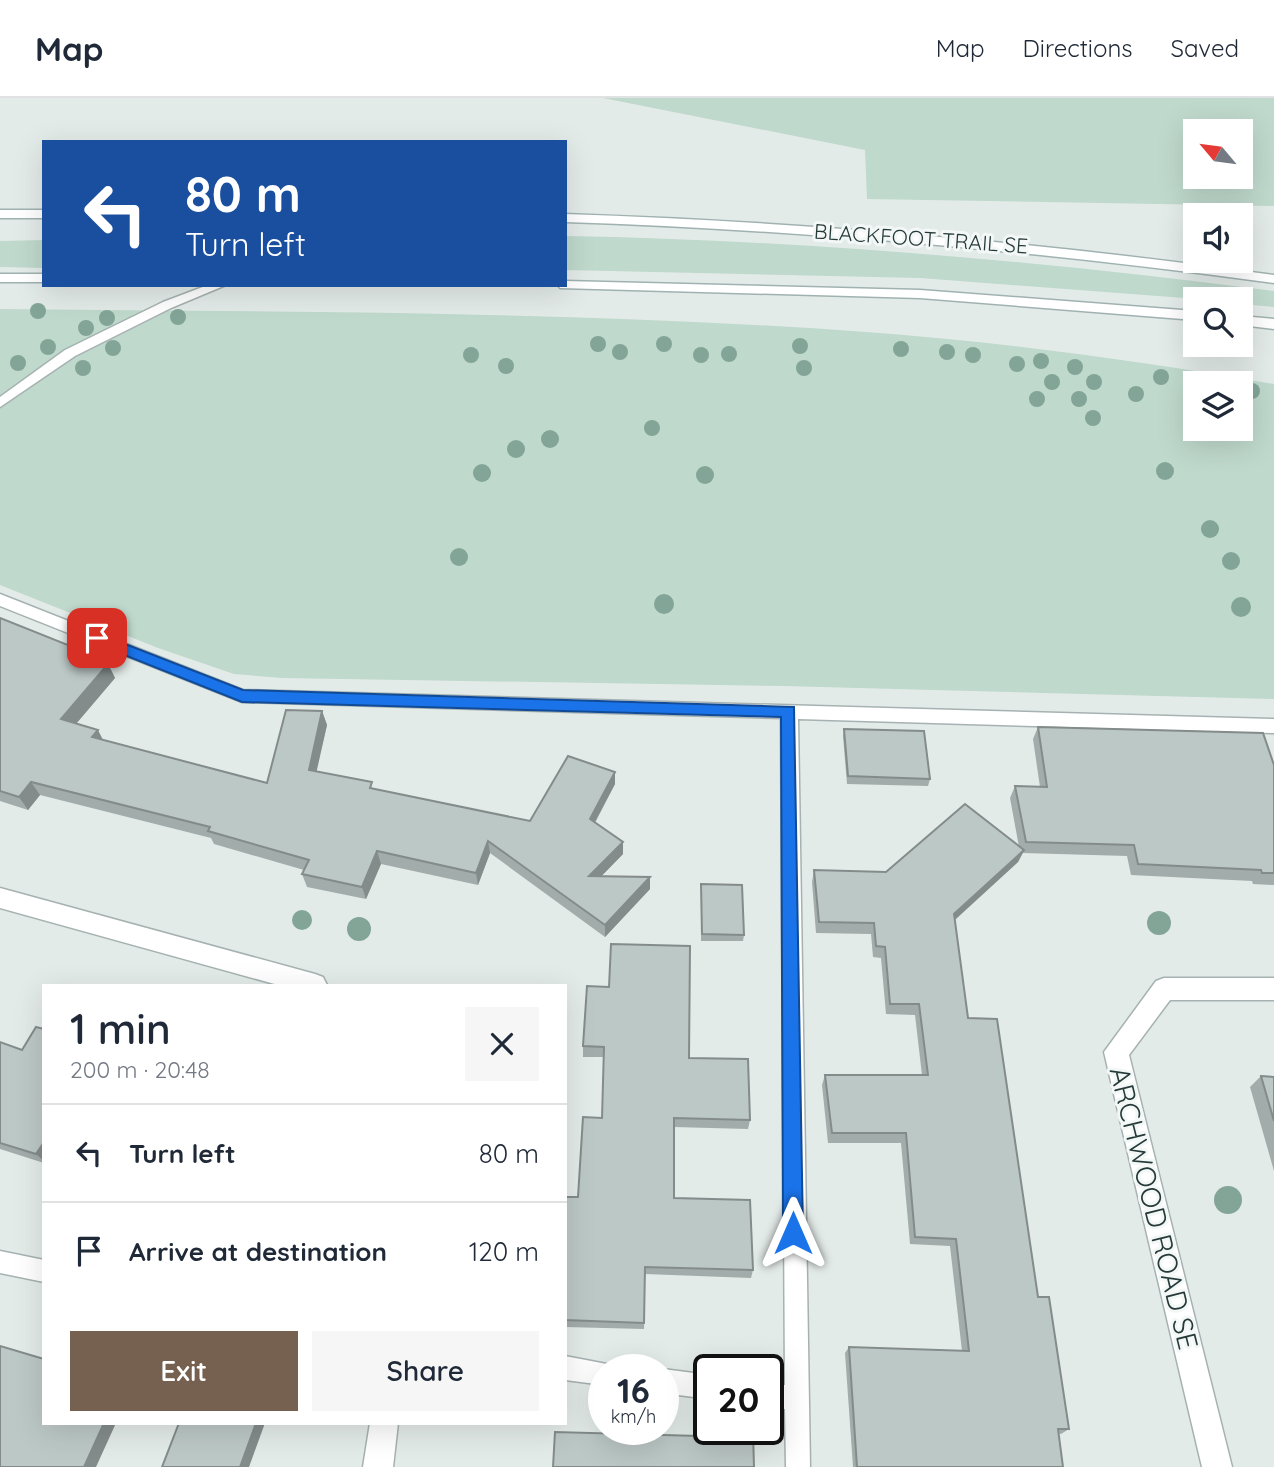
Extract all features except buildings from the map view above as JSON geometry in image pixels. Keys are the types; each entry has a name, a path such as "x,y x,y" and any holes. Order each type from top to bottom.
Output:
{"main road":[{"path":"0,214 42,214"},
{"name":"BLACKFOOT TRAIL SE","path":"567,218 668,221 935,239 1104,254 1274,279"},
{"path":"0,278 42,278"},
{"path":"567,285 920,294 1183,315"},
{"path":"1253,322 1274,324"},
{"path":"0,898 311,984"},
{"name":"ARCHWOOD ROAD SE","path":"1217,1467 1116,1052 1164,989 1274,989"},
{"path":"378,1467 384,1425"}],"lane":[{"path":"0,403 70,353 167,305 215,287"},
{"path":"0,600 242,696 1274,726"},
{"path":"789,711 794,1398 798,1467"},
{"path":"0,1262 42,1271"},
{"path":"567,1368 588,1371"},
{"path":"784,1397 794,1398"}],"green space":[{"path":"603,98 1274,98 1274,206 1253,206 1253,203 1183,204 867,199 865,150"},
{"path":"567,236 831,247 1009,261 1240,287 1183,287 1183,298 920,278 567,270"},
{"path":"42,240 42,268 0,267 0,241"},
{"path":"1253,288 1274,291 1274,307 1253,305"},
{"path":"0,309 433,314 650,320 866,332 1020,347 1192,371 1183,371 1183,441 1253,441 1253,381 1274,384 1274,699 784,686 282,678 234,674 158,648 0,585"}],"route":[{"path":"97,638 242,696 789,711 793,1233"}]}
